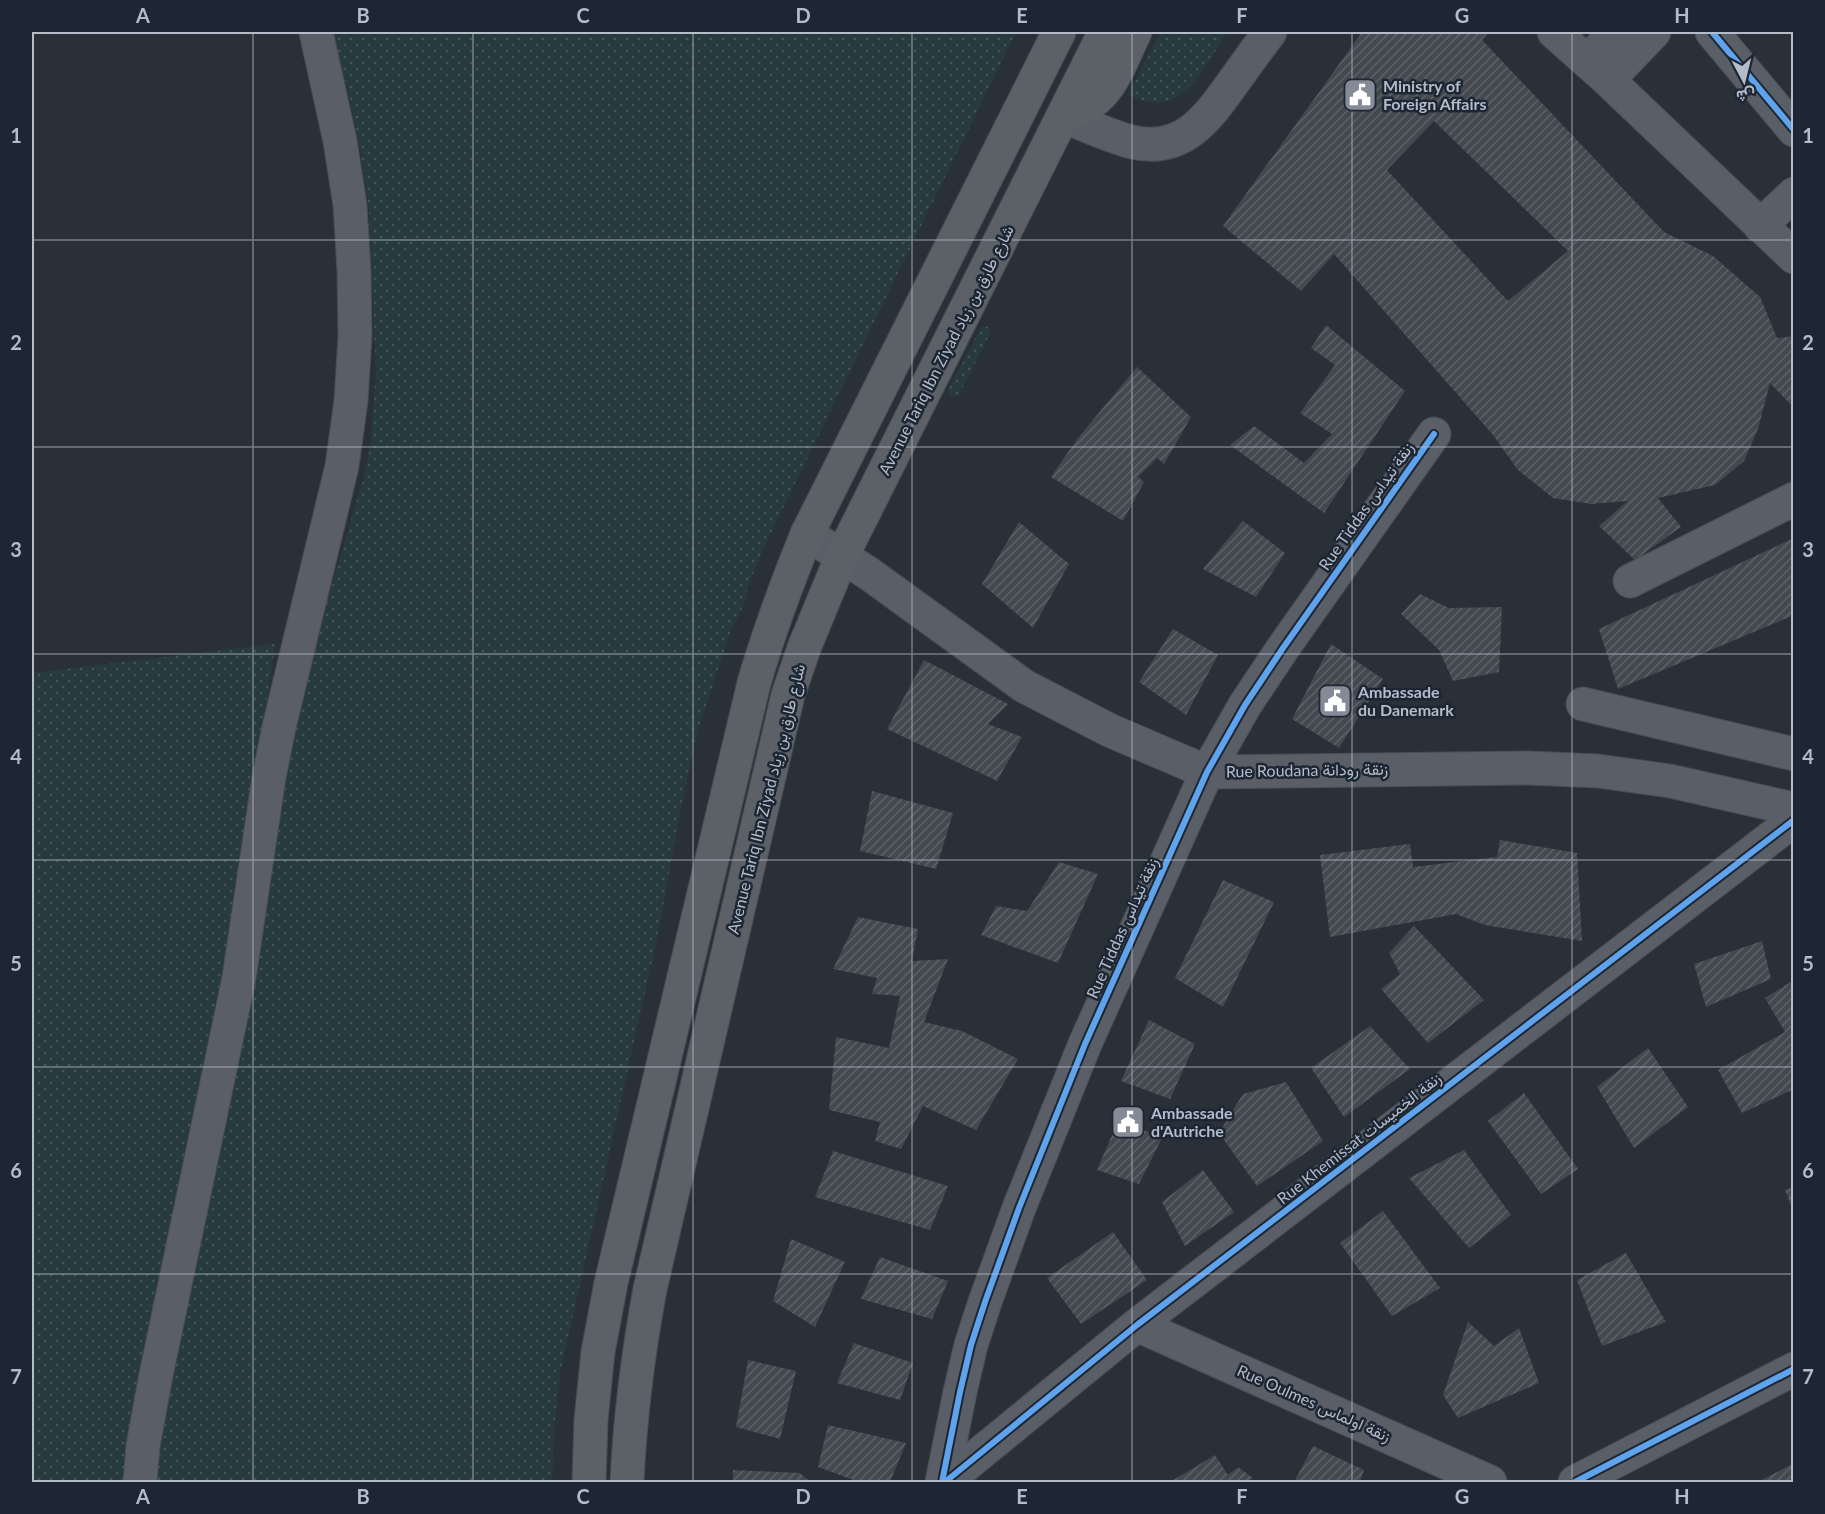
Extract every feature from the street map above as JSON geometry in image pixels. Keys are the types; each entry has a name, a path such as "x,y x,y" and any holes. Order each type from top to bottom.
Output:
{"main road":[{"path":"589,1482 592,1409 598,1352 611,1283 754,683 783,592 807,534 1059,32"},
{"name":"Avenue Tariq Ibn Ziyad شارع طارق بن زياد","path":"627,1482 630,1422 638,1355 650,1289 788,695 804,648 842,556 1106,32"},
{"path":"1064,113 1089,105 1107,88 1135,32"}],"street":[{"path":"140,1482 143,1446 155,1380 239,978 269,777 292,666 342,466 351,401 355,325 350,205 340,141 316,32"},
{"path":"1064,113 1133,142 1147,144 1175,140 1188,134 1209,116 1270,32"},
{"path":"1554,32 1598,70 1794,257"},
{"path":"1598,70 1616,32"},
{"path":"1598,70 1654,32"},
{"path":"1723,35 1794,130"},
{"path":"1760,226 1794,194"},
{"name":"Rue Tiddas زنقة تيداس","path":"943,1482 971,1345 1015,1218 1085,1044 1207,772 1245,705 1283,648 1434,434"},
{"path":"1629,582 1794,499"},
{"name":"Rue Roudana زنقة رودانة","path":"807,534 868,573 1024,686 1109,730 1207,772 1518,768 1598,771 1670,781 1794,808"},
{"path":"1583,704 1794,754"},
{"name":"Rue Khemissat زنقة الخميسات","path":"943,1482 1137,1325 1794,820"},
{"name":"Rue Oulmes زنقة اولماس","path":"1137,1325 1490,1482"},
{"path":"1575,1482 1794,1369"}],"green space":[{"path":"332,32 1016,32 763,549 747,588 746,600 730,633 697,733 658,934 560,1374 552,1482 148,1482 310,659 365,473 371,440 376,374 369,209 350,99"},
{"path":"1160,32 1227,32 1209,62 1189,88 1177,97 1164,102 1147,102 1128,95"},
{"path":"984,326 991,330 990,334 958,396 950,397 948,390"},
{"path":"275,644 242,874 129,1482 32,1482 32,673"}],"building":[{"path":"1362,32 1489,32 1482,40 1664,232 1713,256 1760,297 1777,338 1794,336 1794,404 1792,406 1770,383 1758,429 1744,461 1715,485 1658,498 1681,527 1635,560 1599,526 1628,501 1591,504 1553,498 1518,470 1493,435 1334,254 1301,291 1223,226","holes":["1434,121 1568,251 1508,301 1387,170"]},
{"path":"1326,325 1405,391 1324,513 1230,445 1254,426 1304,463 1332,434 1300,413 1335,365 1311,348"},
{"path":"1137,367 1191,417 1164,464 1157,458 1138,477 1144,482 1123,521 1051,477 1078,438"},
{"path":"1243,521 1285,553 1256,597 1203,569"},
{"path":"1019,522 1069,564 1033,628 982,584"},
{"path":"1794,538 1794,615 1618,689 1599,629"},
{"path":"1420,594 1449,608 1502,607 1499,672 1453,681 1439,650 1401,614"},
{"path":"1173,629 1218,655 1186,715 1139,682"},
{"path":"1331,644 1383,679 1339,748 1292,719"},
{"path":"924,660 1008,704 988,724 1022,737 997,781 887,729"},
{"path":"872,791 953,813 936,869 860,851"},
{"path":"1500,840 1577,853 1582,941 1485,925 1456,914 1330,937 1320,855 1410,844 1413,867 1497,857"},
{"path":"1059,862 1098,874 1058,963 981,935 996,906 1027,911"},
{"path":"1223,880 1274,902 1223,1007 1175,978"},
{"path":"858,917 918,929 912,961 948,959 924,1022 962,1031 1018,1059 976,1130 923,1106 901,1149 875,1141 880,1122 829,1110 836,1037 889,1048 900,996 872,994 877,978 833,969"},
{"path":"1414,926 1484,1000 1428,1043 1381,989 1400,974 1389,953"},
{"path":"1762,941 1771,979 1706,1007 1694,964"},
{"path":"1794,980 1794,1089 1742,1113 1718,1070 1785,1032 1765,998"},
{"path":"1149,1020 1195,1044 1170,1099 1121,1081"},
{"path":"1370,1026 1410,1069 1344,1117 1311,1068"},
{"path":"1648,1048 1688,1107 1634,1148 1597,1087"},
{"path":"1286,1082 1323,1141 1257,1186 1219,1133 1243,1094"},
{"path":"1524,1093 1578,1169 1541,1194 1488,1121"},
{"path":"1119,1119 1162,1138 1139,1184 1097,1170"},
{"path":"1464,1150 1511,1215 1469,1248 1409,1178"},
{"path":"833,1151 948,1186 930,1230 815,1197"},
{"path":"1203,1170 1234,1212 1185,1246 1162,1202"},
{"path":"1794,1187 1794,1211 1793,1211 1785,1190"},
{"path":"1383,1211 1440,1288 1392,1316 1340,1243"},
{"path":"1113,1232 1147,1280 1081,1324 1047,1278"},
{"path":"791,1239 845,1262 815,1327 773,1301"},
{"path":"1626,1253 1666,1322 1602,1346 1577,1280"},
{"path":"880,1257 948,1281 932,1319 861,1299"},
{"path":"1468,1322 1494,1346 1519,1328 1539,1383 1458,1418 1443,1395"},
{"path":"854,1343 913,1363 900,1400 837,1383"},
{"path":"748,1360 796,1371 780,1439 736,1427"},
{"path":"828,1425 906,1443 890,1482 859,1482 818,1467"},
{"path":"1313,1446 1364,1470 1360,1482 1294,1482"},
{"path":"1215,1455 1228,1475 1238,1467 1253,1478 1245,1482 1170,1482"},
{"path":"1794,1463 1794,1482 1758,1482"},
{"path":"733,1470 800,1473 810,1482 733,1482"}],"cycle path":[{"path":"1712,32 1794,130"},
{"path":"942,1482 971,1345 1019,1208 1085,1044 1207,772 1245,705 1283,648 1434,434"},
{"path":"945,1482 1137,1325 1794,820"},
{"path":"1575,1482 1794,1369"}],"place":[{"name":"Ministry of Foreign Affairs","path":"1360,95"},
{"name":"Ambassade du Danemark","path":"1335,701"},
{"name":"Ambassade d'Autriche","path":"1128,1122"}]}
